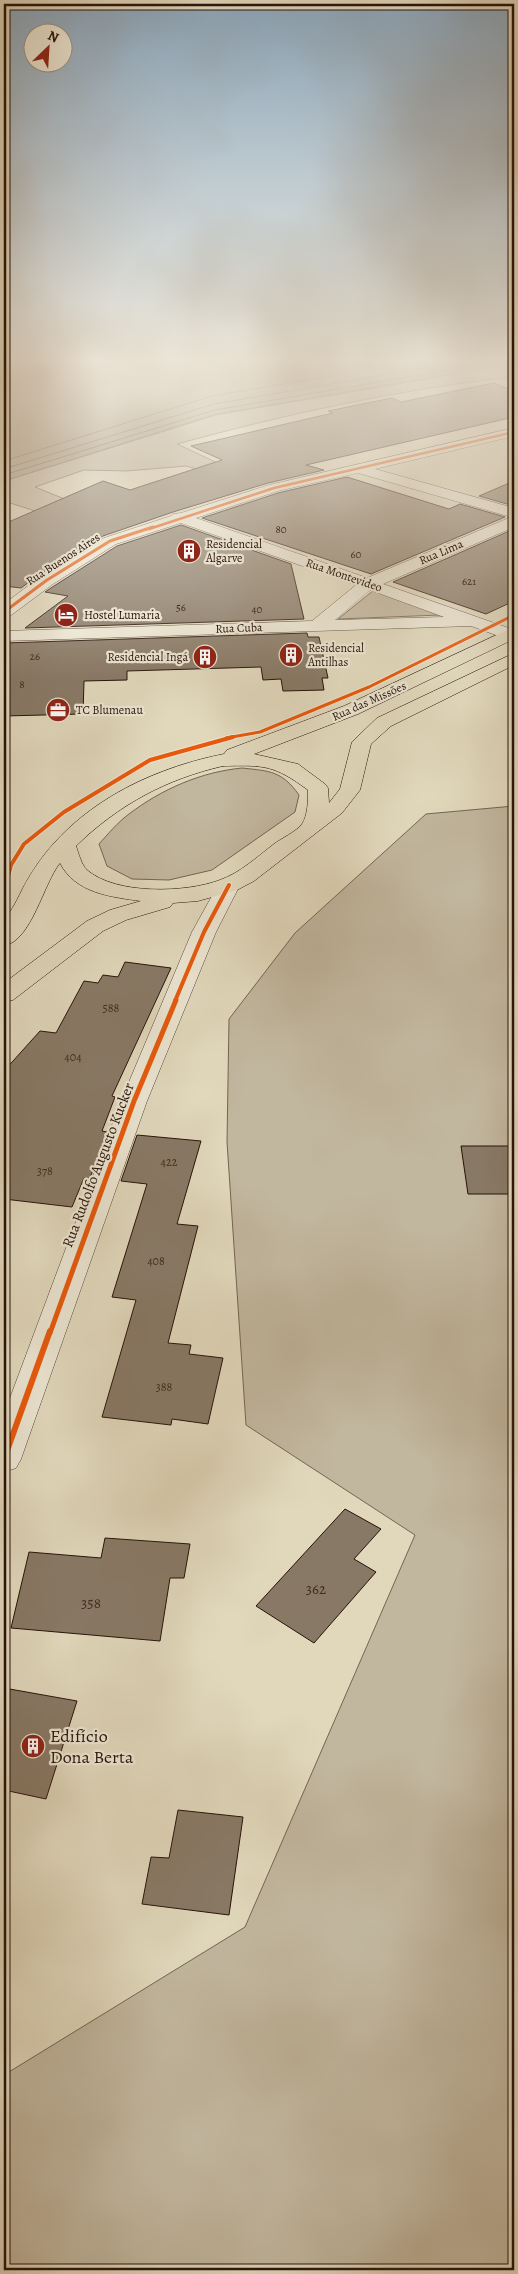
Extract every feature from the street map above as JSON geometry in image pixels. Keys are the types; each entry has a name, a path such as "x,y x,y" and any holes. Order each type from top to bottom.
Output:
{"main road":[{"name":"Rua das Missões","path":"218,759 351,710 512,633"},
{"name":"Rua das Missões","path":"190,896 229,885 246,876 336,809 350,790 362,742 384,722 514,658"},
{"path":"4,939 15,928 45,867 77,830 104,810 179,770 218,759 272,761 292,767 308,776 318,788 318,806 310,829"},
{"path":"64,844 72,865 78,874 92,883 136,894 190,896"},
{"path":"4,996 95,926 139,908 190,896"}],"street":[{"path":"357,468 514,514"},
{"name":"Rua Buenos Aires","path":"4,612 47,580 110,541 178,517 274,488 357,468"},
{"name":"Rua Montevideo","path":"178,517 512,633"},
{"name":"Rua Lima","path":"318,626 368,584 514,521"},
{"name":"Rua Cuba","path":"4,636 474,621"},
{"name":"Rua Rudolfo Augusto Kucker","path":"4,1459 134,1101 204,932 229,885"}],"shaded area":[{"path":"45,468 161,468 126,471 84,470 35,487 124,523 97,531 4,501 4,481"},
{"path":"194,468 229,468 254,480 243,482"},
{"path":"374,590 440,615 338,619"},
{"path":"242,768 275,774 287,781 299,795 295,812 212,870 169,880 132,879 107,866 99,844 129,814 155,797 182,783 212,773"},
{"path":"514,806 514,2270 4,2270 4,2075 245,1927 415,1535 246,1425 227,1142 229,1019 295,933 426,814"}],"water":[{"path":"4,468 45,468 4,481"}],"building":[{"path":"197,468 317,468 324,470 268,483 103,536 40,574 21,588 4,586 4,524 103,481 130,490"},
{"path":"347,477 449,509 460,504 505,517 371,574 202,518 278,493"},
{"path":"514,481 514,506 479,496"},
{"path":"181,525 291,564 304,619 25,628 68,596 45,592 54,586 117,546"},
{"path":"514,529 514,601 486,614 393,582"},
{"path":"307,633 308,637 319,637 328,678 322,678 324,690 283,691 281,679 263,680 261,667 127,671 127,680 84,681 83,714 4,716 5,643"},
{"path":"125,962 171,968 112,1096 115,1097 102,1131 107,1132 90,1178 84,1178 72,1207 4,1199 4,1071 40,1031 56,1033 84,981 98,983 103,975 118,977"},
{"path":"137,1135 201,1141 177,1224 198,1226 168,1343 191,1345 189,1354 223,1358 208,1424 172,1419 171,1425 102,1417 136,1300 112,1297 147,1184 121,1181"},
{"path":"461,1146 514,1146 514,1194 468,1194"},
{"path":"345,1509 381,1529 354,1559 376,1572 314,1643 256,1606"},
{"path":"105,1538 190,1544 184,1578 170,1578 160,1641 11,1628 29,1552 101,1558"},
{"name":"Edifício Dona Berta","path":"4,1688 77,1701 46,1799 4,1790"},
{"path":"178,1810 243,1817 229,1915 142,1904 151,1857 169,1858"}],"cycle path":[{"path":"4,612 47,580 110,541 274,488 359,468"},
{"path":"4,892 11,865 24,844 64,812 150,760 219,739 260,732 296,718 369,687 514,615"},
{"path":"4,1459 134,1101 204,932 229,885"}],"place":[{"name":"Residencial Algarve","path":"189,551"},
{"name":"Hostel Lumaria","path":"66,615"},
{"name":"Residencial Antilhas","path":"291,655"},
{"name":"Residencial Ingá","path":"205,657"},
{"name":"TC Blumenau","path":"58,710"},
{"name":"Edifício Dona Berta","path":"33,1746"}]}
